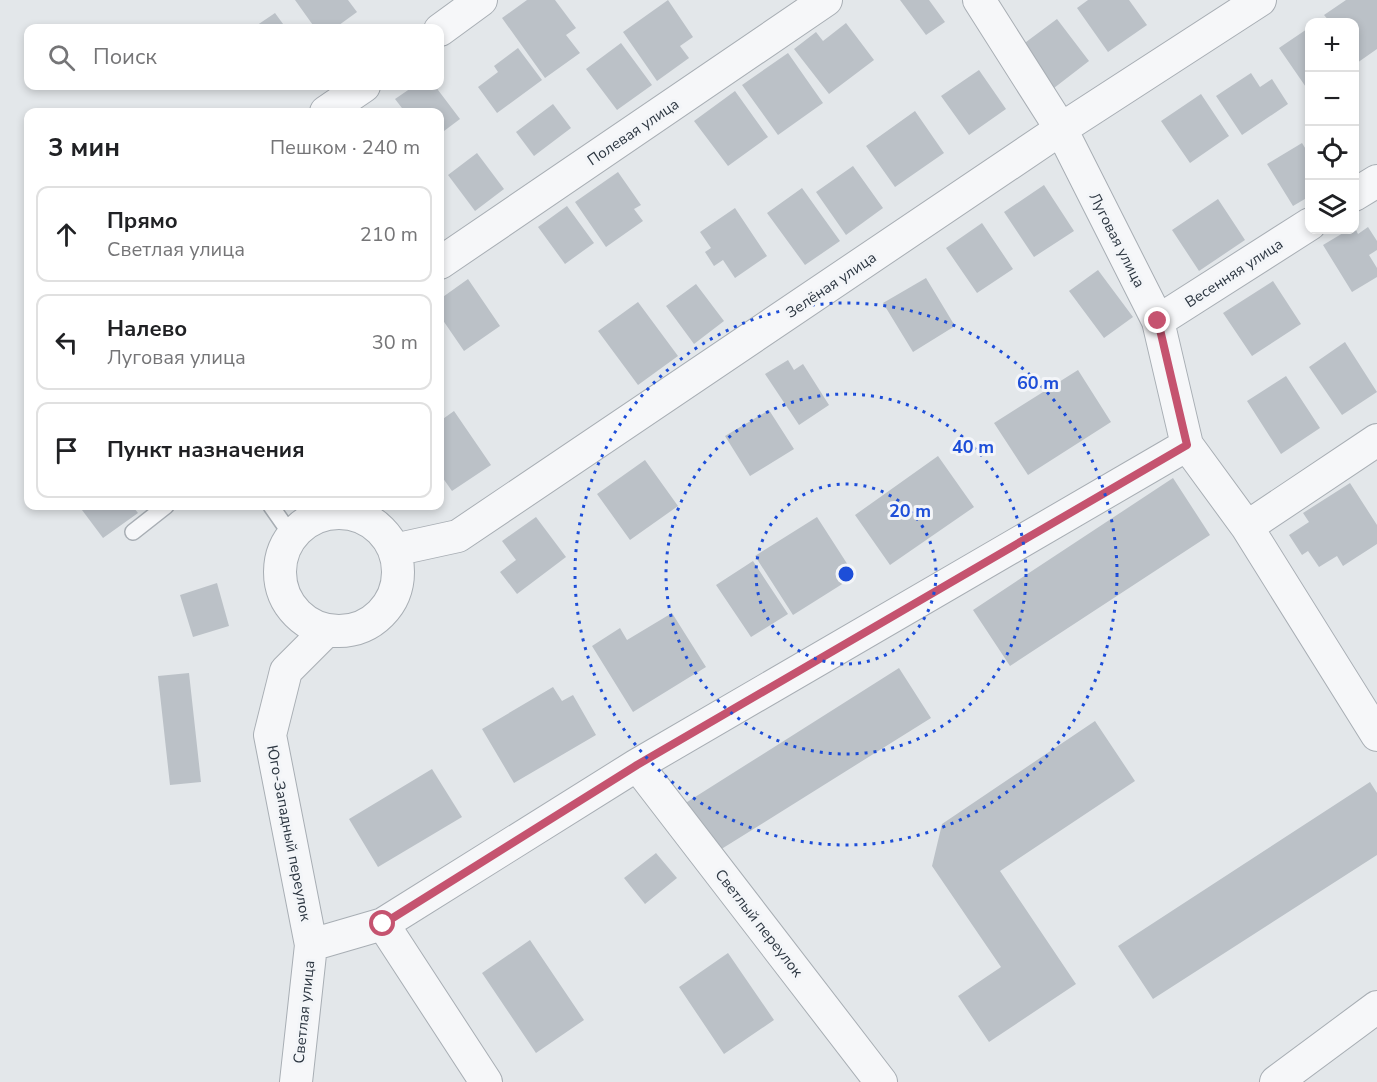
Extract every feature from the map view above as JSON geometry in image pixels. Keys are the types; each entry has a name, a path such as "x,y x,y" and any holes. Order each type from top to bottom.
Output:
{"street":[{"path":"444,27 481,0"},
{"name":"Полевая улица","path":"444,260 826,0"},
{"name":"Луговая улица","path":"979,0 1061,129 1158,321 1187,445 1246,527 1377,735"},
{"name":"Зелёная улица","path":"394,550 458,536 1061,129 1260,0"},
{"path":"332,108 357,90"},
{"path":"1359,192 1377,181"},
{"name":"Весенняя улица","path":"1158,321 1305,227"},
{"path":"1246,527 1377,440"},
{"name":"Светлая улица","path":"296,1082 311,945 383,924 637,765 1187,445"},
{"path":"326,510 304,523 292,536 286,544 278,570 284,597 301,619 326,631 347,631 368,624 384,611 395,592 398,571 394,550 379,528 356,514 334,510"},
{"name":"Юго-Западный переулок","path":"311,945 270,735 286,671 326,631"},
{"name":"Светлый переулок","path":"637,765 881,1082"},
{"path":"383,924 486,1082"},
{"path":"1276,1082 1377,1007"}],"lane":[{"path":"133,532 161,510"},
{"path":"274,510 292,536"}],"building":[{"path":"295,0 348,0 357,12 340,24 312,24"},
{"path":"527,0 555,0 576,28 566,35 580,53 545,78 502,18"},
{"path":"668,0 693,37 680,46 689,58 657,81 623,32"},
{"path":"900,0 929,0 945,22 926,35"},
{"path":"1088,0 1129,0 1147,25 1108,52 1077,8"},
{"path":"1346,0 1377,0 1377,49 1359,62 1359,18 1327,18 1324,15"},
{"path":"275,13 283,24 259,24"},
{"path":"1057,19 1089,61 1054,88 1022,45"},
{"path":"846,23 874,60 829,94 794,49 816,32 823,41"},
{"path":"1305,30 1305,86 1279,48"},
{"path":"621,43 652,85 617,110 586,69"},
{"path":"518,48 542,80 497,113 478,87 498,72 494,66"},
{"path":"788,53 823,103 778,135 742,85"},
{"path":"979,70 1006,109 969,135 941,96"},
{"path":"1251,73 1260,87 1272,79 1288,104 1242,135 1216,96"},
{"path":"408,90 438,90 460,119 444,131 444,108 402,108 395,99"},
{"path":"735,91 768,137 728,166 694,121"},
{"path":"1201,94 1229,136 1190,163 1161,121"},
{"path":"553,104 571,128 534,156 516,132"},
{"path":"915,111 944,153 895,187 866,146"},
{"path":"1302,143 1305,148 1305,199 1293,206 1267,164"},
{"path":"477,153 504,189 475,211 448,175"},
{"path":"853,166 883,208 846,235 816,192"},
{"path":"618,172 641,205 634,209 643,221 606,247 575,202"},
{"path":"1044,185 1074,231 1034,257 1004,212"},
{"path":"802,188 840,241 805,265 767,213"},
{"path":"1218,199 1245,240 1199,271 1172,230"},
{"path":"567,206 594,243 565,264 538,227"},
{"path":"735,208 767,256 735,278 723,260 714,266 705,252 711,248 700,232"},
{"path":"982,223 1013,269 977,293 946,248"},
{"path":"1368,227 1377,241 1377,250 1369,255 1377,268 1377,277 1352,292 1323,245 1341,234 1359,233"},
{"path":"1098,270 1133,317 1104,338 1069,291"},
{"path":"926,278 955,326 913,352 883,303"},
{"path":"468,279 500,326 464,351 444,322 444,296"},
{"path":"1273,281 1301,324 1252,356 1223,313"},
{"path":"696,284 724,321 694,344 666,306"},
{"path":"638,302 678,356 638,385 598,331"},
{"path":"1345,342 1377,392 1342,415 1309,367"},
{"path":"788,360 794,370 803,364 829,405 799,425 765,374"},
{"path":"1078,370 1111,422 1028,475 994,423"},
{"path":"1286,376 1320,428 1281,454 1247,401"},
{"path":"769,410 794,449 750,476 725,436"},
{"path":"454,411 491,465 452,491 444,480 444,418"},
{"path":"938,456 974,507 890,565 855,515"},
{"path":"645,460 678,506 630,540 597,494"},
{"path":"1173,478 1210,535 1010,666 973,610"},
{"path":"1350,483 1377,525 1377,544 1343,566 1337,556 1319,567 1308,551 1302,555 1289,535 1309,522 1303,513"},
{"path":"82,510 136,510 138,513 103,538"},
{"path":"536,517 566,557 517,594 500,572 516,560 502,541"},
{"path":"817,517 855,576 793,615 755,556"},
{"path":"753,561 788,614 751,637 716,585"},
{"path":"217,583 229,626 193,637 180,595"},
{"path":"672,613 706,667 633,712 592,646 620,628 627,640"},
{"path":"899,668 931,718 715,853 684,804"},
{"path":"189,673 201,782 170,785 158,676"},
{"path":"553,687 562,701 573,695 596,735 514,783 482,729"},
{"path":"1095,721 1135,781 1000,871 1076,984 989,1042 958,996 1001,967 932,866 942,824"},
{"path":"432,769 462,817 378,867 349,819"},
{"path":"1370,782 1377,793 1377,855 1153,999 1118,946"},
{"path":"656,853 677,878 645,904 624,878"},
{"path":"530,940 584,1020 536,1053 482,973"},
{"path":"728,953 774,1020 724,1054 679,987"}],"route":[{"path":"383,924 637,765 1187,445 1158,321"}]}
